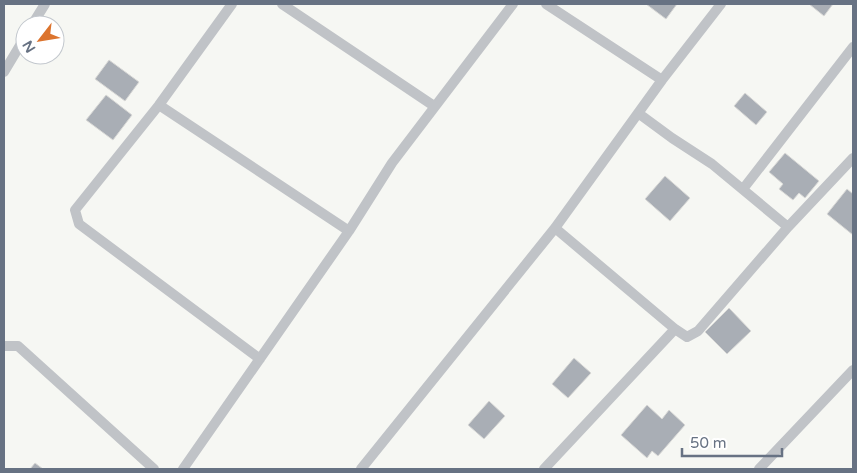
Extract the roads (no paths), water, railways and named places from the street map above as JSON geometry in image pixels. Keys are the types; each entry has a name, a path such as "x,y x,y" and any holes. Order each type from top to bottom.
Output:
{"street":[{"path":"38,15 45,4"},
{"path":"232,4 159,105 76,210 79,224 260,359"},
{"path":"282,4 434,106"},
{"path":"183,469 349,231 392,163 512,4"},
{"path":"546,4 662,80"},
{"path":"361,469 555,228 662,80 721,4"},
{"path":"743,189 818,95 853,47"},
{"path":"4,72 15,54"},
{"path":"159,105 349,231"},
{"path":"638,113 712,164 788,227"},
{"path":"555,228 687,337 698,331 788,227 853,158"},
{"path":"544,469 675,329"},
{"path":"4,346 18,346 154,469"},
{"path":"759,469 853,370"}]}
